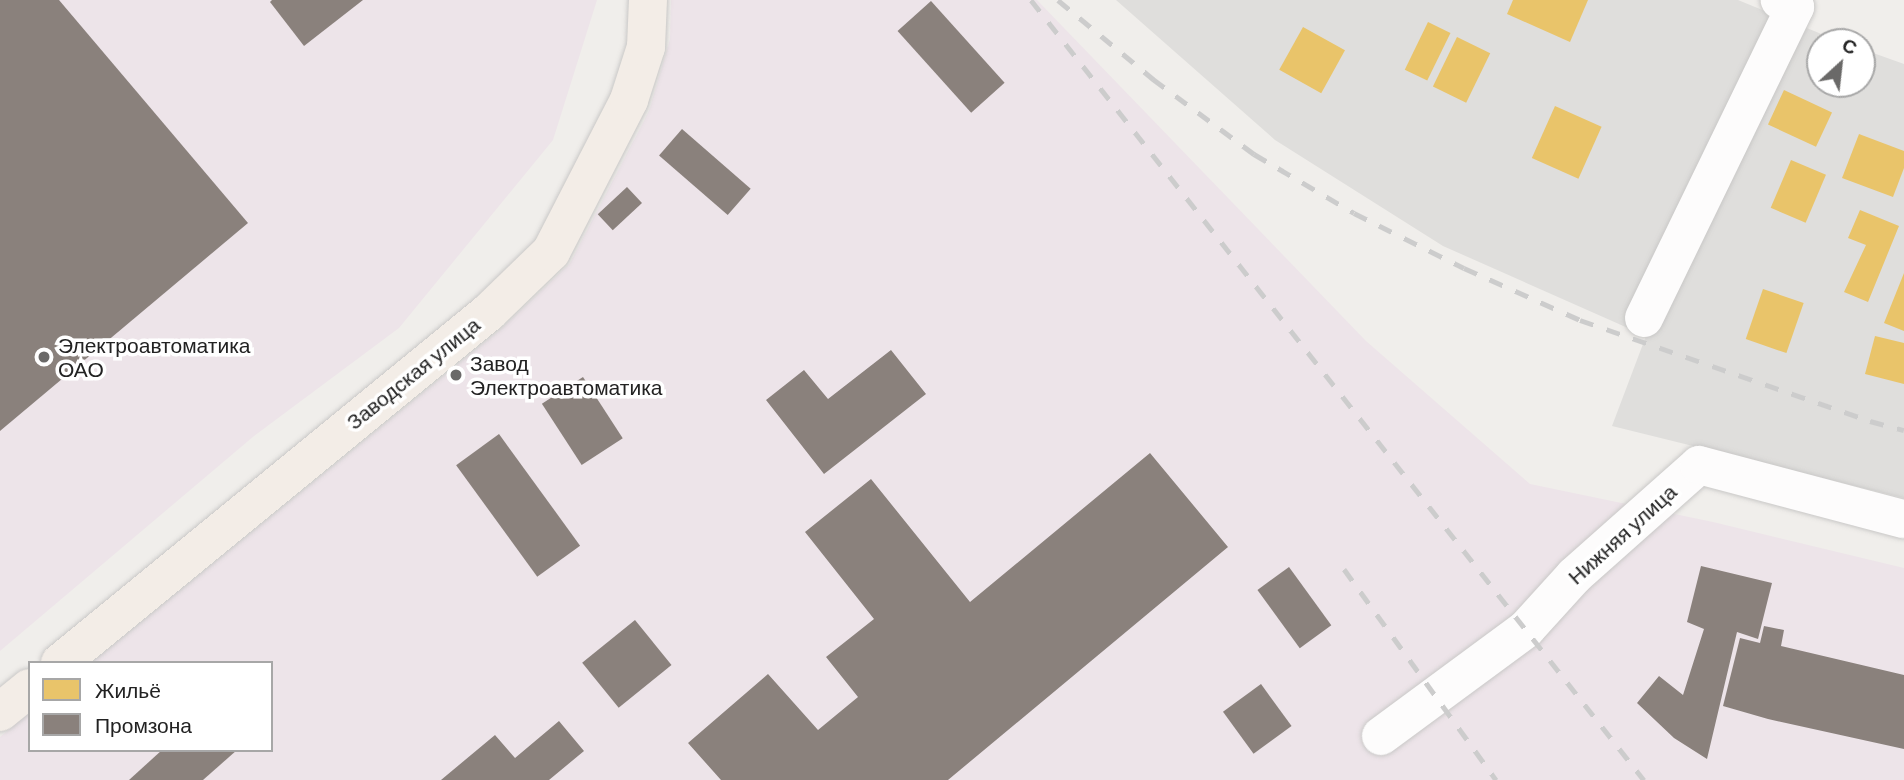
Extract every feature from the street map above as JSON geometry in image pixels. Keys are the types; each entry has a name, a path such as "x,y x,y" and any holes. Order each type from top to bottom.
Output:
{"main road":[{"name":"Заводская улица","path":"62,661 489,312 551,252 629,100 646,47 648,0"},
{"path":"0,712 28,690"}],"street":[{"path":"1644,318 1795,7 1780,0"},
{"name":"Нижняя улица","path":"1381,736 1526,629 1574,576 1699,465 1904,519"}],"shaded area":[{"path":"0,0 597,0 553,140 399,328 254,436 0,651"},
{"path":"671,0 1037,0 1366,341 1530,484 1713,522 1904,568 1904,780 0,780 0,737 28,714 28,752 273,752 273,661 93,661 501,329 570,263 649,111 670,39"},
{"path":"1116,0 1738,0 1807,28 1806,98 1876,98 1876,54 1904,64 1904,498 1612,426 1646,336 1443,246 1275,140"}],"building: Жильё":[{"path":"1513,0 1588,0 1570,42 1507,14"},
{"path":"1428,22 1450,33 1427,81 1405,70"},
{"path":"1303,27 1345,50 1321,93 1279,70"},
{"path":"1457,37 1490,53 1466,103 1433,86"},
{"path":"1784,90 1832,112 1816,147 1768,124"},
{"path":"1555,106 1602,127 1578,179 1532,158"},
{"path":"1859,134 1904,151 1904,168 1893,197 1842,178"},
{"path":"1791,160 1826,175 1806,223 1771,208"},
{"path":"1860,210 1899,226 1868,302 1844,292 1866,245 1848,238"},
{"path":"1904,273 1904,331 1884,323"},
{"path":"1763,289 1804,303 1786,353 1746,339"},
{"path":"1875,336 1904,343 1904,384 1865,374"}],"building: Промзона":[{"path":"0,0 59,0 248,223 0,431"},
{"path":"363,0 304,46 270,2"},
{"path":"931,1 1005,83 971,113 898,31"},
{"path":"682,129 751,189 728,215 659,155"},
{"path":"627,187 642,203 613,230 598,214"},
{"path":"891,350 926,394 824,474 766,400 804,370 828,399"},
{"path":"583,377 623,438 582,465 542,404"},
{"path":"499,434 580,546 537,577 456,465"},
{"path":"1150,453 1228,547 948,780 721,780 688,743 768,674 818,730 858,697 826,657 874,619 805,532 871,479 970,602"},
{"path":"1701,566 1772,583 1758,639 1737,632 1707,759 1674,738 1637,703 1659,676 1683,695 1704,629 1687,622"},
{"path":"1289,567 1331,625 1300,648 1257,590"},
{"path":"635,620 672,665 619,708 582,663"},
{"path":"1764,626 1784,630 1781,646 1904,675 1904,749 1768,719 1723,706 1740,638 1760,643"},
{"path":"1261,684 1292,726 1254,754 1223,712"},
{"path":"559,721 584,751 549,780 441,780 495,735 515,758"},
{"path":"160,752 235,752 203,780 129,780"}],"railway":[{"path":"1031,0 1644,780"},
{"path":"1058,0 1153,79 1254,154 1354,213 1464,268 1580,320 1870,421 1904,430"},
{"path":"1344,569 1496,780"}],"place":[{"name":"Электроавтоматика ОАО","path":"44,357"},
{"name":"Завод Электроавтоматика","path":"456,375"}]}
